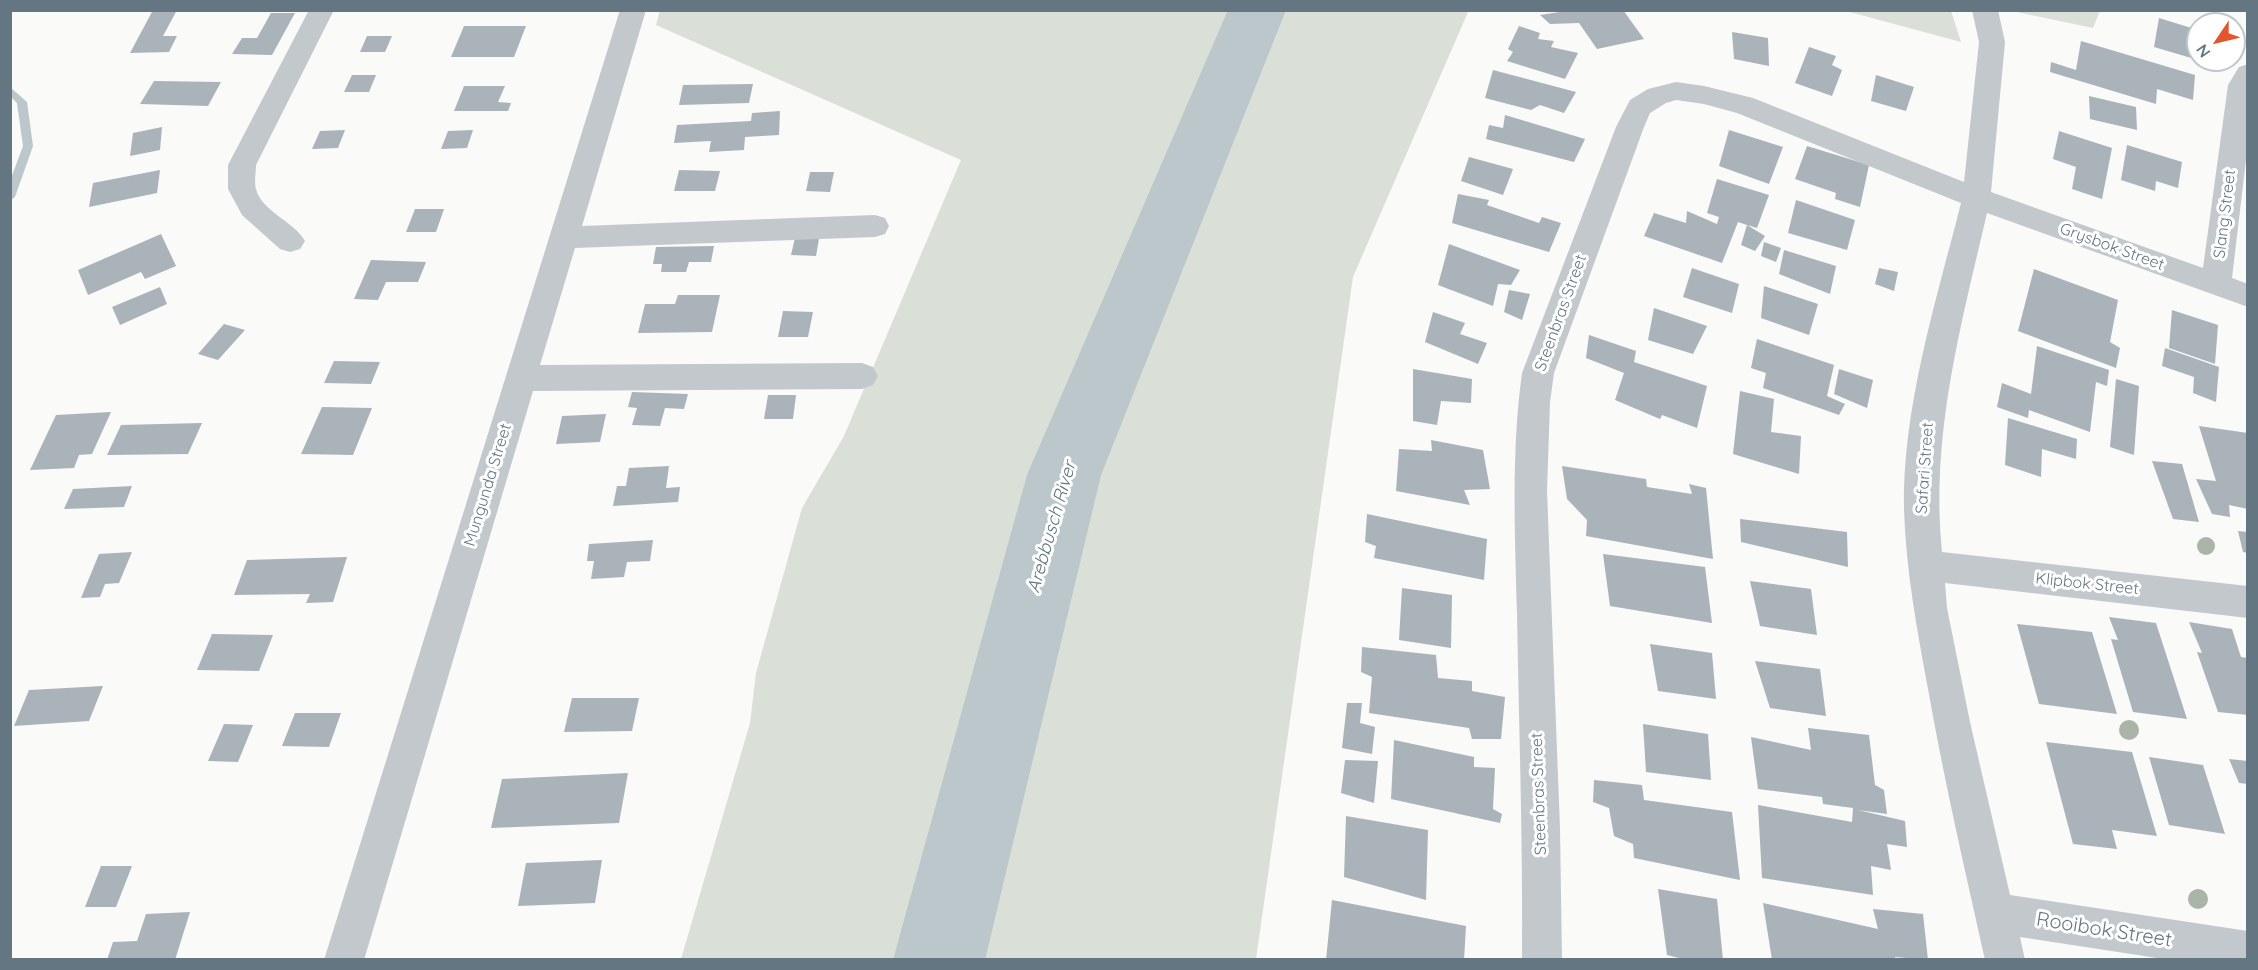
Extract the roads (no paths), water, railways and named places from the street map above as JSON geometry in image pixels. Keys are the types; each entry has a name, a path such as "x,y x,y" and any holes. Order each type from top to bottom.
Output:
{"street":[{"path":"290,241 252,208 242,189 242,165 322,10"},
{"name":"Mungunda Street","path":"344,960 633,10"},
{"name":"Safari Street","path":"1985,10 1992,42 1976,198 1932,386 1921,485 1921,509 1930,608 2005,960"},
{"name":"Slang Street","path":"2216,284 2241,84 2247,74"},
{"name":"Steenbras Street","path":"1542,960 1542,882 1530,499 1532,410 1538,374 1630,127 1640,107 1658,96 1676,92 1704,94 1744,105 1976,198"},
{"name":"Grysbok Street","path":"1976,198 2247,296"},
{"path":"564,238 875,226"},
{"path":"521,378 862,376"},
{"name":"Klipbok Street","path":"1927,566 2247,602"},
{"name":"Rooibok Street","path":"1995,914 2247,951"}],"waterway":[{"name":"Arebbusch River","path":"939,960 1064,475 1257,10"},
{"path":"10,90 22,102 28,146 10,197"}]}
